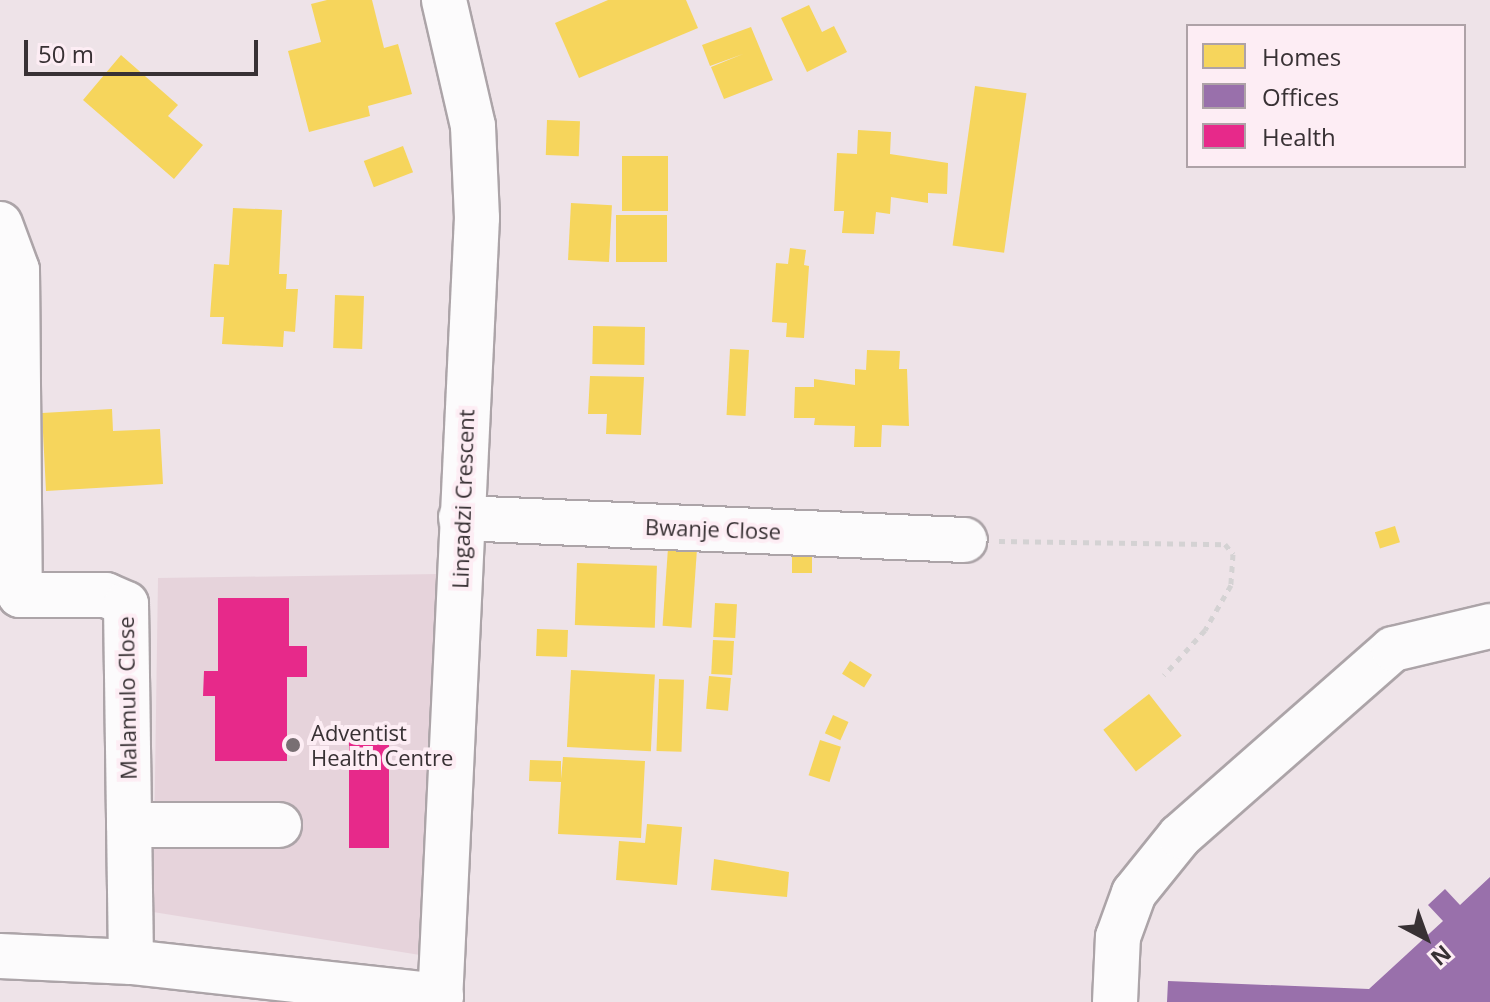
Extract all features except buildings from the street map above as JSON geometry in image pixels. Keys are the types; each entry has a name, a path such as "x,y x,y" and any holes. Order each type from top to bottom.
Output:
{"street":[{"name":"Lingadzi Crescent","path":"440,999 477,218 473,126 444,0"},
{"name":"Malamulo Close","path":"0,224 17,270 10,595 106,595 126,604 131,962"},
{"name":"Bwanje Close","path":"461,518 965,540"},
{"path":"1115,1002 1118,937 1134,893 1180,836 1393,649 1490,626"},
{"path":"129,825 279,825"},
{"path":"0,956 131,962 440,999"}],"path":[{"path":"965,540 1225,544 1233,554 1231,585 1205,630 1164,675"}],"shaded area":[{"name":"Adventist Health Centre","path":"439,574 420,955 153,912 158,578"}],"place":[{"name":"Adventist Health Centre","path":"293,745"}]}
